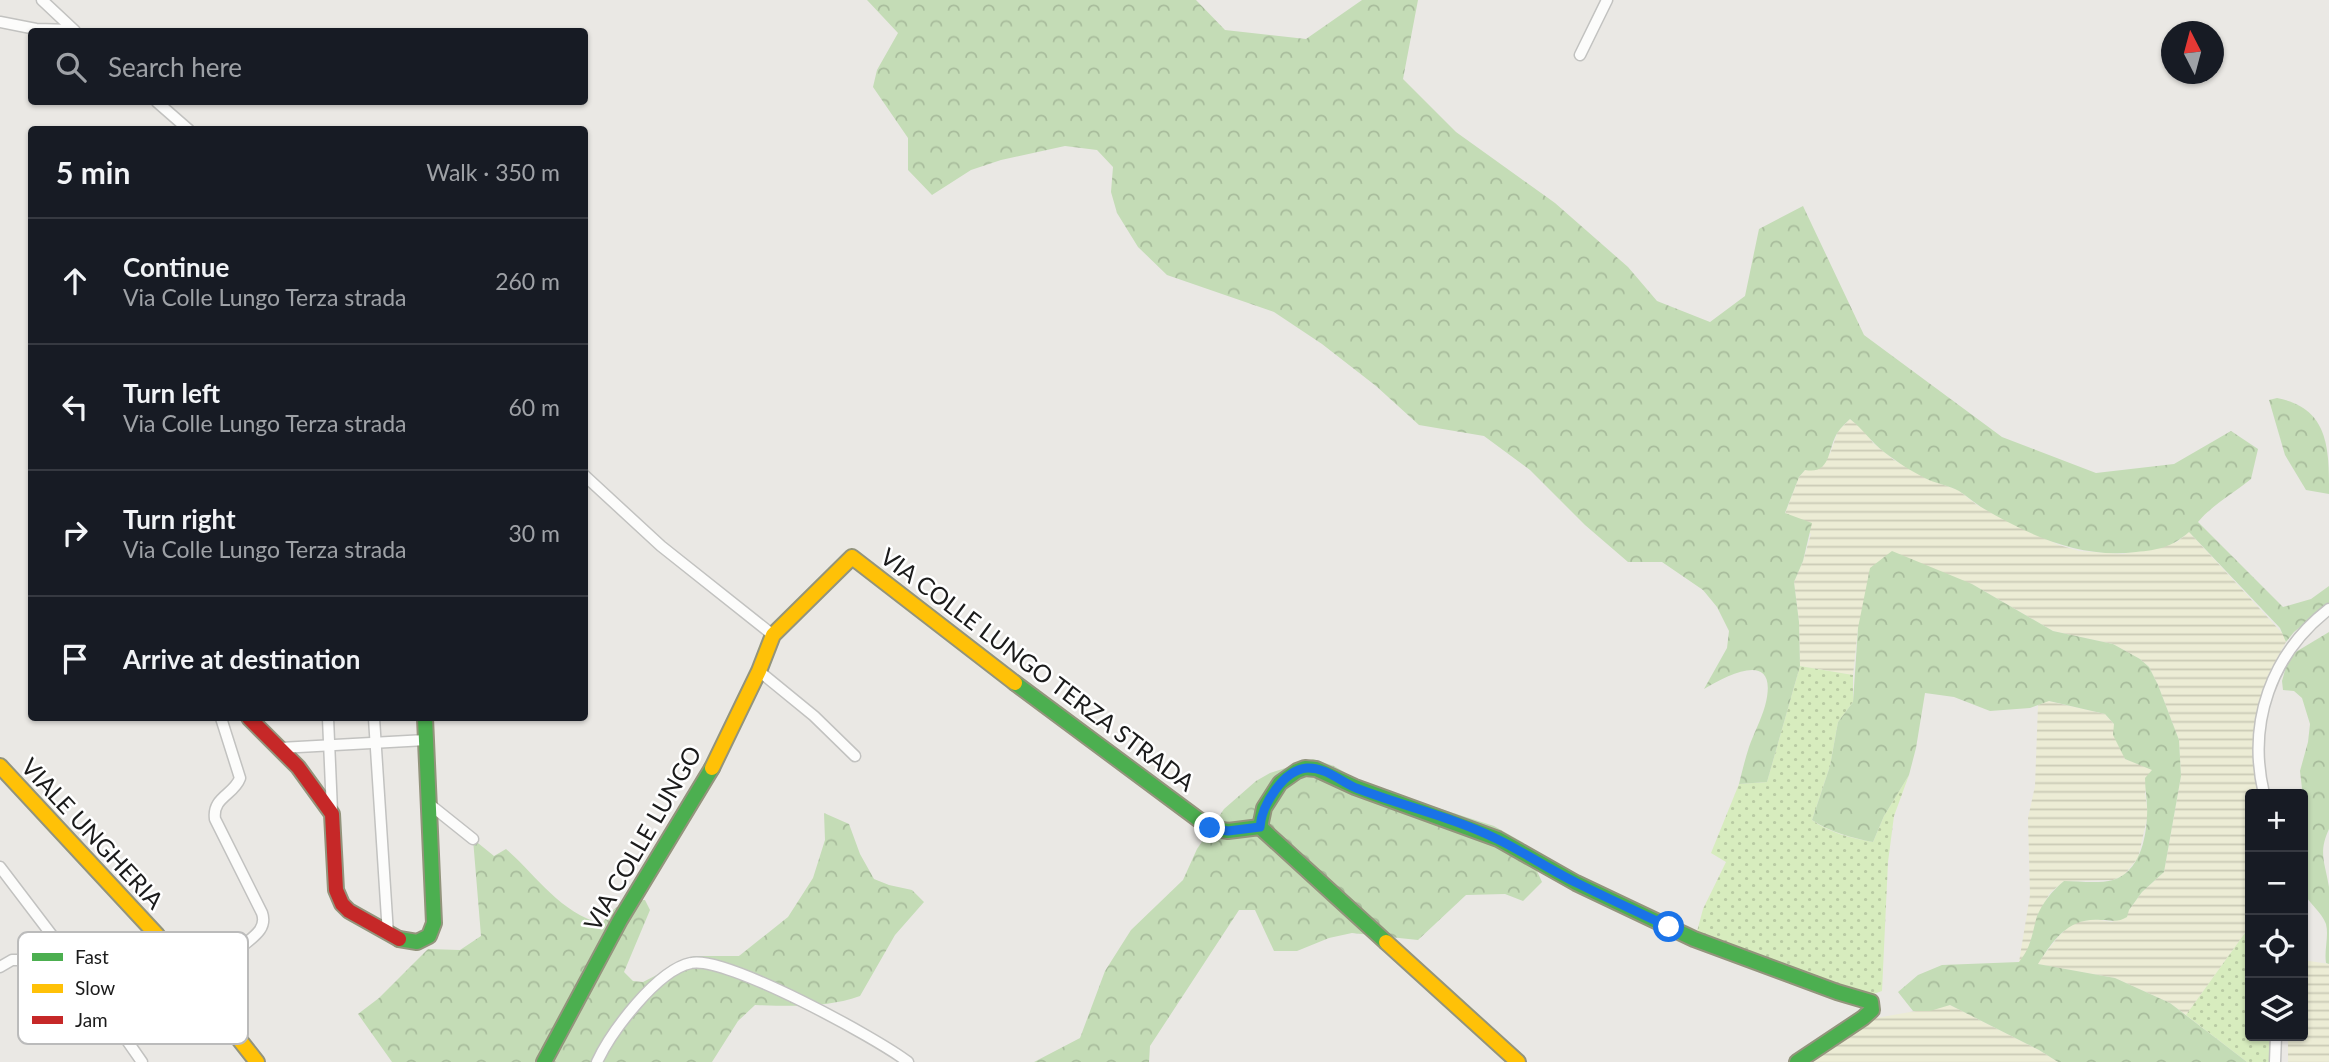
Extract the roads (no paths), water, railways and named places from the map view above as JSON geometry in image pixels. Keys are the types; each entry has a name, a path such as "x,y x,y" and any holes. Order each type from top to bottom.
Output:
{"street":[{"path":"42,0 72,28"},
{"path":"1580,55 1606,0"},
{"path":"0,22 31,28"},
{"path":"160,105 184,126"},
{"path":"588,479 661,546 774,635"},
{"name":"VIA COLLE LUNGO TERZA STRADA","path":"774,635 852,557 1210,828 1228,831 1260,827"},
{"path":"2263,789 2259,742 2267,695 2287,652 2305,630 2329,609"},
{"name":"VIA COLLE LUNGO","path":"544,1062 620,920 704,785 774,635"},
{"path":"759,671 814,716 855,756"},
{"path":"222,721 240,778 236,786 217,803 214,811 215,819 262,913 264,923 260,931 248,942"},
{"path":"252,721 303,773 332,814"},
{"path":"328,721 335,885 339,901 349,911 388,934 413,942 426,939 433,930 435,919 425,721"},
{"path":"374,721 388,934"},
{"path":"280,748 426,740"},
{"name":"VIALE UNGHERIA","path":"0,766 154,932"},
{"path":"1518,1062 1260,827 1264,808 1280,783 1297,771 1305,768 1316,769 1355,787 1447,818 1498,839 1576,883 1695,939 1871,1002 1872,1010 1859,1021 1797,1062"},
{"path":"428,803 474,839"},
{"path":"0,867 48,932"},
{"path":"0,967 12,960 18,960"},
{"path":"597,1062 615,1029 647,992 681,966 698,962 735,972 844,1021 908,1062"},
{"path":"2275,1062 2276,1041"},
{"path":"130,1044 142,1062"},
{"name":"VIALE UNGHERIA","path":"243,1044 257,1062"}]}
